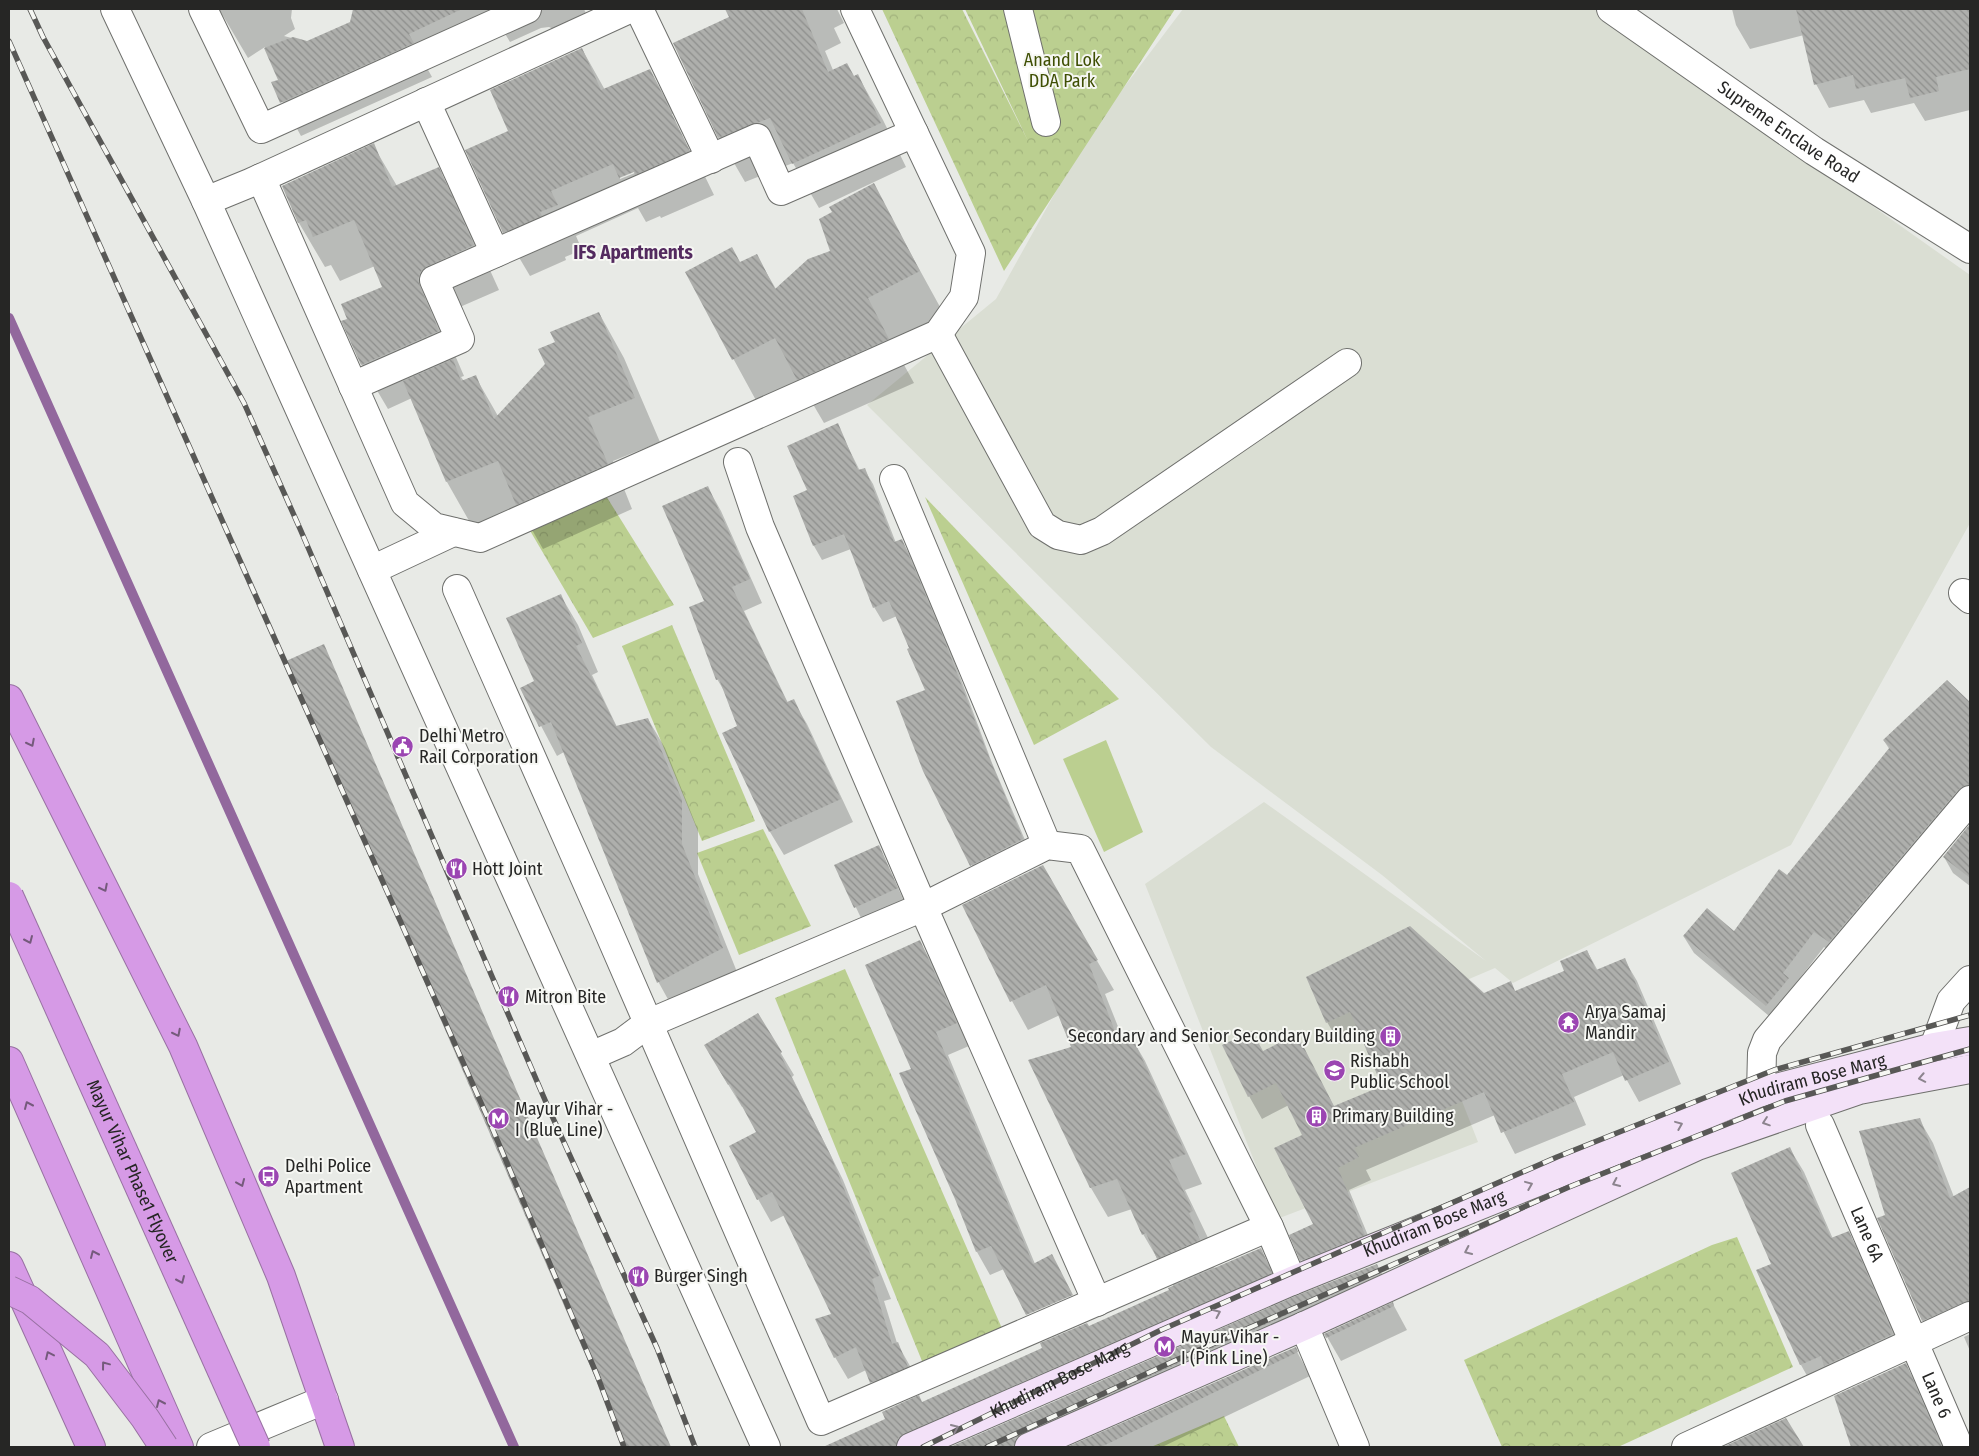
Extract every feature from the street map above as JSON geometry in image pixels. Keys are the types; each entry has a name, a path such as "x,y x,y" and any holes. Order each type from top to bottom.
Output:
{"highway":[{"path":"9,699 183,1046 281,1276 340,1447"},
{"name":"Mayur Vihar Phase1 Flyover","path":"9,896 256,1447"},
{"path":"9,1061 179,1447"},
{"path":"9,1266 91,1447"},
{"path":"9,1290 30,1300 97,1355 145,1418 164,1447"}],"street":[{"path":"115,9 206,201 766,1447"},
{"path":"203,9 262,129 527,9"},
{"path":"206,201 628,9"},
{"path":"639,9 710,159"},
{"path":"260,178 405,503 434,527 480,538 938,334 964,297 971,253 855,9"},
{"path":"1018,9 1046,122"},
{"name":"Supreme Enclave Road","path":"1611,9 1814,151 1970,249"},
{"path":"426,102 495,253"},
{"path":"353,386 460,339 434,280 757,138 781,191 914,133"},
{"path":"938,334 1042,525 1058,536 1081,540 1102,531 1347,363"},
{"path":"738,462 760,527 923,907 1098,1302"},
{"path":"894,479 1047,846"},
{"path":"372,570 453,532"},
{"path":"457,589 600,910 647,1024 821,1421 1269,1227"},
{"path":"1761,1092 1762,1053 1767,1040 1970,800"},
{"path":"591,1056 622,1042 647,1024 923,907 1047,846 1080,849 1269,1227 1292,1281"},
{"path":"1934,1047 1951,1001 1970,980"},
{"name":"Khudiram Bose Marg","path":"911,1447 1292,1281 1761,1092 1934,1047 1970,1041"},
{"name":"Khudiram Bose Marg","path":"1029,1447 1304,1326 1697,1146 1859,1090 1970,1069"},
{"name":"Lane 6A","path":"1820,1125 1915,1342"},
{"path":"1572,1168 1586,1197"},
{"path":"1686,1447 1970,1316"},
{"path":"1304,1326 1354,1447"},
{"name":"Lane 6","path":"1915,1342 1959,1447"},
{"path":"211,1447 324,1400"}],"shaded area":[{"path":"1183,9 1594,9 1970,275 1970,523 1791,845 1513,983 1495,968 1422,999 1478,1142 1277,1219 1145,884 1264,802 1486,961 1382,875 1211,747 867,405 996,299 1085,139"}],"green space":[{"name":"Anand Lok DDA Park","path":"882,9 962,9 1028,141 965,9 1175,9 1004,271"},
{"path":"598,483 674,605 593,638 522,517"},
{"path":"925,497 1119,699 1034,745"},
{"path":"672,625 755,821 702,841 622,646"},
{"path":"1106,740 1143,832 1104,852 1063,759"},
{"path":"763,829 811,926 739,955 697,853"},
{"path":"845,969 1004,1333 924,1366 775,998"},
{"path":"1737,1237 1793,1367 1618,1447 1502,1447 1464,1360 1712,1245"},
{"path":"1224,1416 1239,1447 1151,1447"}],"building":[{"path":"353,9 462,9 409,34 414,43 280,103 271,82 278,80 264,48 293,37 307,41 350,22"},
{"path":"725,9 802,9 828,72 847,63 854,76 858,74 881,123 792,164 770,118 718,138 673,43 729,17"},
{"path":"1796,9 1970,9 1970,69 1936,77 1939,91 1910,98 1905,78 1856,89 1853,75 1814,85"},
{"path":"582,48 601,90 650,69 690,151 635,175 634,172 619,178 613,164 551,191 558,205 540,212 542,216 503,233 465,150 508,131 490,90"},
{"path":"374,143 392,187 439,167 474,245 421,271 418,279 420,286 439,331 361,365 341,321 347,319 341,304 382,287 354,220 313,237 306,220 298,223 282,186"},
{"path":"874,183 920,271 868,298 889,339 797,380 775,338 732,360 685,272 732,247 740,262 757,254 775,289 808,259 830,251 819,219 832,212 829,207"},
{"path":"599,312 635,398 588,417 608,464 516,505 498,461 446,482 403,381 453,359 461,381 476,375 494,419 545,364 538,349 555,342 550,332"},
{"path":"838,423 858,470 865,468 894,542 902,539 944,639 985,747 1023,839 970,866 923,771 896,701 925,690 889,601 873,608 844,534 813,546 793,496 807,490 787,446"},
{"path":"708,486 750,579 732,587 787,702 794,699 841,799 769,832 722,733 737,726 719,679 716,680 689,607 704,601 662,506"},
{"path":"561,594 582,643 576,646 616,726 648,718 682,800 682,844 723,948 657,983 551,722 539,727 520,688 534,681 506,618"},
{"name":"Mayur Vihar - I (Blue Line)","path":"324,644 671,1447 625,1447 286,661"},
{"path":"1947,680 1970,702 1970,785 1958,790 1829,942 1814,932 1783,973 1789,978 1766,1006 1683,936 1707,908 1734,931 1779,869 1787,875 1890,747 1883,740"},
{"path":"1970,824 1970,878 1943,857"},
{"path":"879,845 898,888 854,908 834,865"},
{"path":"1043,865 1098,960 1089,964 1116,1034 1129,1030 1186,1154 1169,1160 1193,1211 1189,1213 1200,1240 1157,1259 1146,1233 1142,1235 1117,1179 1090,1188 1028,1060 1071,1047 1046,985 1010,1002 962,905"},
{"path":"1410,926 1484,993 1511,981 1515,991 1564,971 1560,961 1587,950 1596,970 1625,958 1669,1062 1625,1081 1613,1052 1562,1074 1574,1102 1501,1133 1484,1092 1354,1148 1359,1157 1338,1168 1365,1235 1300,1261 1289,1235 1313,1224 1274,1148 1302,1135 1276,1083 1248,1097 1222,1045 1252,1031 1263,1051 1297,1034 1334,1106 1382,1086 1350,1012 1326,1023 1306,977"},
{"path":"920,940 957,1023 936,1032 1033,1264 1052,1254 1073,1295 1026,1315 991,1246 976,1252 955,1199 899,1073 911,1069 865,965"},
{"path":"758,1013 782,1052 780,1054 831,1156 879,1276 872,1279 892,1344 898,1342 908,1367 870,1383 856,1347 834,1358 815,1319 831,1314 772,1192 757,1200 729,1146 756,1132 730,1084 728,1085 704,1045"},
{"path":"1920,1118 1950,1198 1970,1187 1970,1300 1922,1321 1877,1218 1885,1215 1859,1131"},
{"path":"1790,1147 1831,1238 1849,1231 1893,1334 1824,1366 1821,1356 1800,1365 1756,1270 1771,1264 1731,1173"},
{"path":"1261,1248 1272,1273 905,1433 898,1438 896,1447 823,1447 885,1419 882,1412 919,1395 922,1402 1042,1348 1040,1343 1087,1323 1089,1326 1169,1290 1168,1288"},
{"path":"1377,1264 1381,1273 1023,1433 1016,1438 1014,1447 950,1447 1298,1295"},
{"path":"1393,1302 1394,1306 1326,1338 1324,1334"},
{"path":"1296,1347 1298,1352 1101,1447 1067,1447"},
{"path":"1906,1363 1942,1447 1851,1447 1834,1396"},
{"path":"1786,1418 1804,1447 1723,1447"}],"waterway":[{"path":"9,318 514,1447"}],"railway":[{"path":"30,9 43,37 244,403 301,531 548,1107 657,1348 695,1447"},
{"path":"9,41 490,1123 597,1375 624,1447"},
{"path":"923,1447 1161,1330 1557,1157 1774,1070 1970,1015"},
{"path":"987,1447 1174,1361 1569,1187 1785,1101 1970,1049"}],"place":[{"name":"Delhi Metro Rail Corporation","path":"403,746"},
{"name":"Hott Joint","path":"456,869"},
{"name":"Mitron Bite","path":"509,997"},
{"name":"Arya Samaj Mandir","path":"1569,1022"},
{"name":"Secondary and Senior Secondary Building","path":"1391,1036"},
{"name":"Rishabh Public School","path":"1334,1071"},
{"name":"Primary Building","path":"1316,1116"},
{"name":"Mayur Vihar - I (Blue Line)","path":"499,1119"},
{"name":"Delhi Police Apartment","path":"269,1176"},
{"name":"Burger Singh","path":"638,1276"},
{"name":"Mayur Vihar - I (Pink Line)","path":"1165,1347"}],"district":[{"name":"IFS Apartments","path":"633,252"}]}
